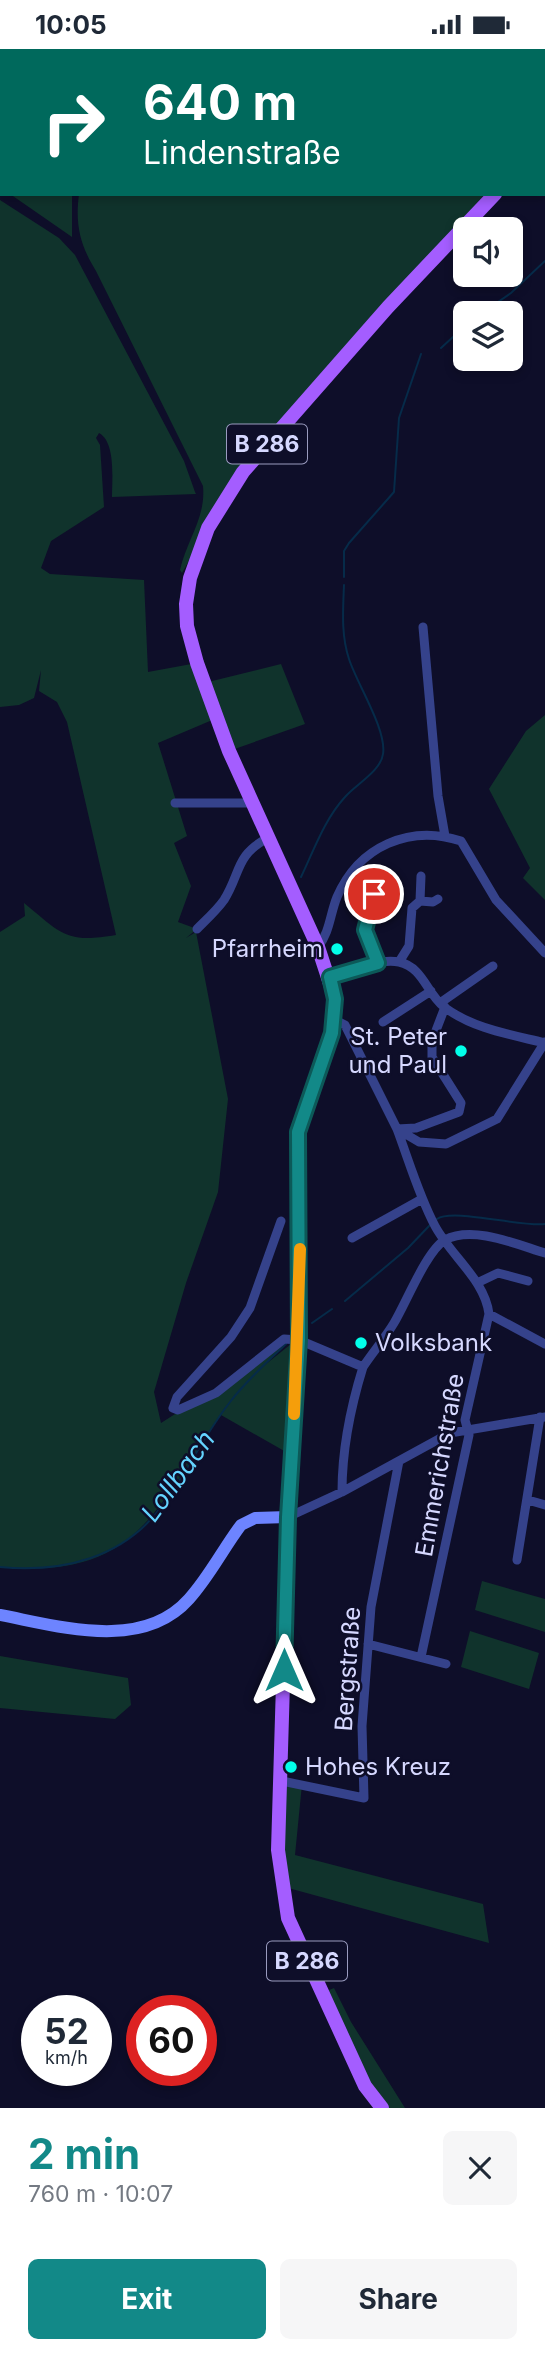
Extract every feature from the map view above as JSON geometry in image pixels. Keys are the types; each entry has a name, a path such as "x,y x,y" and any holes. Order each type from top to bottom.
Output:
{"main road":[{"name":"B 286","path":"382,2108 365,2086 288,1918 278,1850 288,1517 299,1340 298,1132 335,1020 330,977 229,751 197,663 187,626 186,604 190,578 208,528 237,480 288,420 493,196"}],"street":[{"path":"423,627 438,796 445,836"},
{"path":"175,803 251,803"},
{"path":"318,947 326,937 337,897 362,861 383,845 408,835 445,836 461,841 496,900 545,953"},
{"path":"197,929 224,900 240,861 249,850 268,838"},
{"path":"420,901 421,876"},
{"path":"374,894 365,930 378,963"},
{"path":"399,962 409,946 412,908 420,901 433,902 438,898"},
{"path":"330,977 378,963 399,962 420,973 442,1005 477,1027 545,1042 500,1115 485,1126 446,1144 419,1142 397,1129"},
{"path":"397,1129 416,1128 459,1112 461,1103 432,1057 431,1049 442,1005 493,966"},
{"path":"383,1022 431,991"},
{"path":"335,1020 345,1025 397,1129 433,1222 443,1241 487,1297 489,1314 545,1345"},
{"path":"352,1238 422,1199"},
{"path":"281,1221 250,1308 231,1337 177,1397 173,1408 178,1410 216,1393 284,1339 299,1340 363,1367"},
{"path":"342,1492 342,1453 347,1423 363,1367 393,1325 443,1241 459,1236 480,1237 545,1253"},
{"path":"477,1283 498,1273 528,1281"},
{"name":"Emmerichstraße","path":"421,1657 469,1434 466,1427 489,1314"},
{"path":"0,1615 82,1630 115,1632 145,1626 187,1602 241,1525 255,1518 288,1517 466,1427 542,1417 517,1560"},
{"name":"Bergstraße","path":"282,1781 364,1798 362,1726 368,1644 382,1536 399,1461"},
{"path":"528,1500 545,1505"},
{"path":"368,1644 446,1664"}],"green space":[{"path":"13,196 72,196 72,237"},
{"path":"79,196 483,196 464,217 453,217 453,230 247,459 182,573 180,570 183,559 202,508 203,486 86,252 78,225"},
{"path":"0,200 59,238 75,255 184,461 196,494 112,497 111,453 99,433 96,438 100,445 104,507 51,541 41,568 50,574 144,580 148,672 197,663 204,683 281,664 305,724 229,751 217,718 158,743 187,836 174,843 191,886 178,922 197,929 186,938 196,932 228,1099 218,1192 186,1283 154,1392 161,1423 288,1342 261,1368 291,1344 286,1452 221,1415 178,1481 137,1531 112,1550 83,1562 46,1568 0,1567 0,932 25,916 24,903 65,934 85,938 116,935 67,722 57,702 39,691 41,670 34,698 19,705 0,707"},
{"path":"545,715 545,900 523,878 530,868 489,789 526,731"},
{"path":"482,1581 545,1599 545,1632 475,1610"},
{"path":"470,1631 539,1653 529,1689 461,1667"},
{"path":"0,1656 128,1678 131,1705 115,1719 0,1708"},
{"path":"282,1781 302,1784 295,1855 483,1904 489,1943 281,1886"},
{"path":"334,1988 351,2022 405,2108 382,2108 322,1993"}],"waterway":[{"path":"499,301 545,261"},
{"path":"441,348 453,337"},
{"path":"344,577 344,551 394,492 399,418 421,354"},
{"path":"301,877 331,815 345,797 378,766 383,754 376,720 346,650 343,622 344,585"},
{"name":"Lollbach","path":"437,1219 457,1216 545,1224"},
{"name":"Lollbach","path":"345,1301 408,1248 430,1225"},
{"name":"Lollbach","path":"312,1323 332,1309"},
{"name":"Lollbach","path":"0,1567 46,1567 90,1558 110,1550 147,1524 180,1480 236,1394 286,1344"}],"slow traffic":[{"path":"294,1414 299,1340 300,1249"}],"place":[{"name":"Pfarrheim","path":"337,949"},
{"name":"St. Peter und Paul","path":"461,1051"},
{"name":"Volksbank","path":"361,1343"},
{"name":"Hohes Kreuz","path":"291,1767"}],"route":[{"path":"284,1670 288,1517 299,1340 298,1132 335,1020 335,999 330,977 378,963 365,930 374,894"}]}
